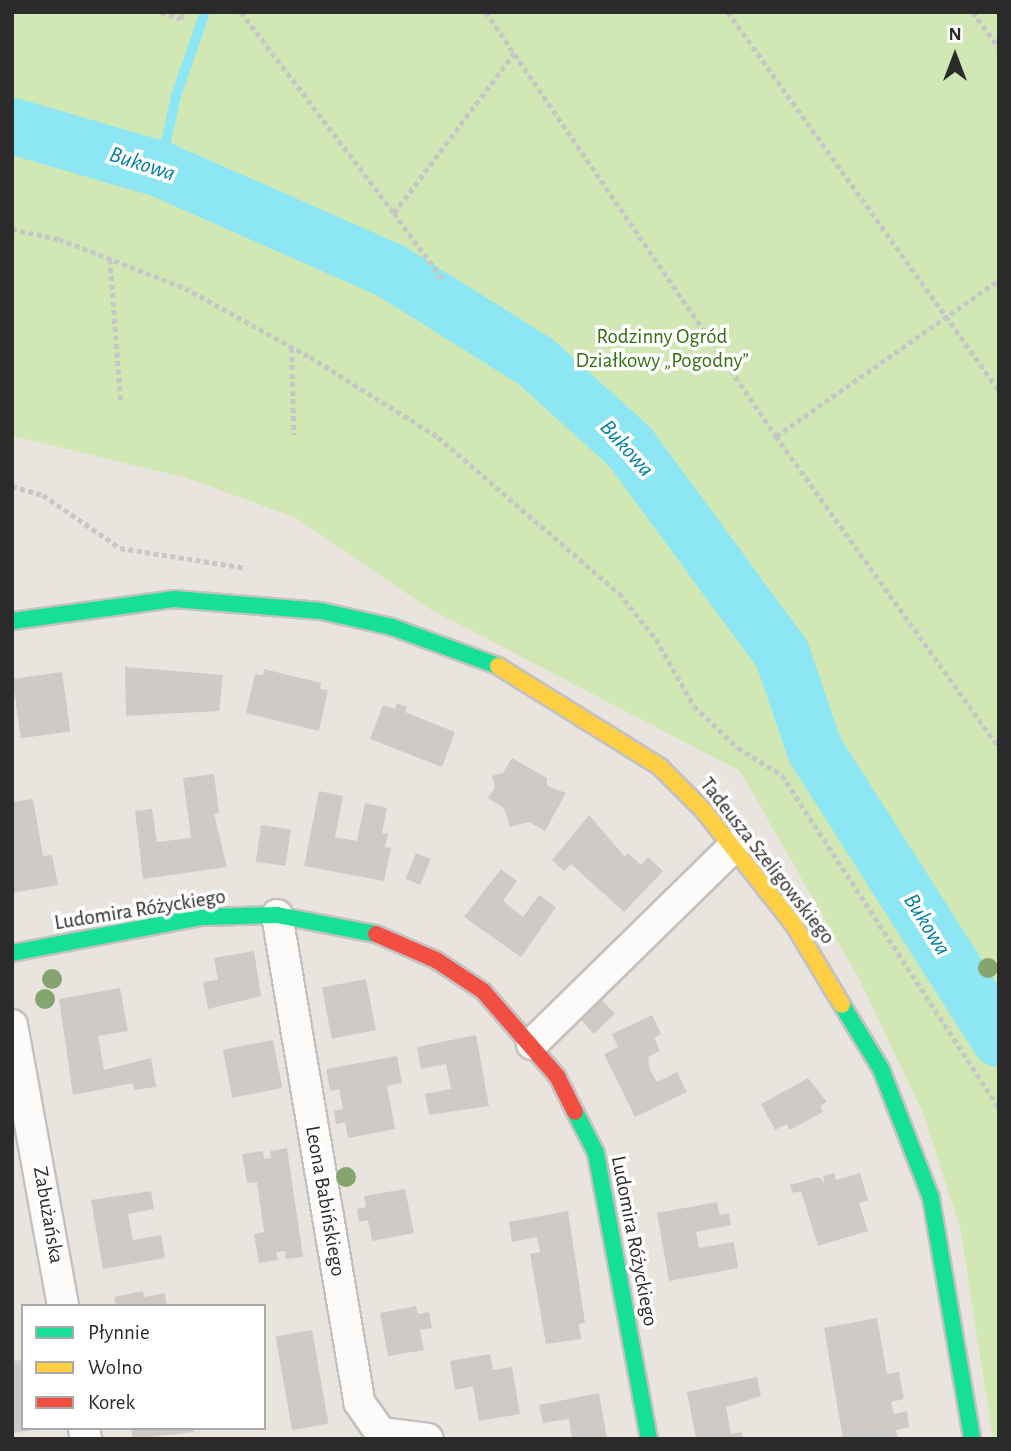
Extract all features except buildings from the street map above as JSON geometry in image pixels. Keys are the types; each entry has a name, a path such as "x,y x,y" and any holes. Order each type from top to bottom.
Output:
{"street":[{"name":"Tadeusza Szeligowskiego","path":"12,621 107,605 211,600 292,606 418,635 519,676 633,746 683,788 734,846 843,998 910,1134 938,1234 972,1439"},
{"path":"532,1044 734,846"},
{"name":"Ludomira Różyckiego","path":"12,953 201,916 277,915 350,926 436,960 483,991 532,1044 582,1119 604,1178 649,1439"},
{"name":"Leona Babińskiego","path":"277,915 359,1402 381,1433 428,1439"},
{"name":"Zabużańska","path":"12,1026 22,1127 63,1304"}],"path":[{"path":"161,12 181,19 183,12"},
{"path":"241,12 444,281"},
{"path":"486,12 776,436 999,748"},
{"path":"728,12 999,390"},
{"path":"973,12 999,48"},
{"path":"394,213 514,52"},
{"path":"12,229 110,259 185,288 292,347 438,437 619,593 656,639 694,706 738,748 782,775 999,1108"},
{"path":"110,259 121,401"},
{"path":"776,436 999,280"},
{"path":"292,347 294,435"},
{"path":"12,486 43,495 120,548 238,564 250,570"}],"green space":[{"name":"Rodzinny Ogród Działkowy „Pogodny”","path":"12,12 999,12 999,1439 993,1439 960,1227 923,1113 860,981 740,771 428,608 296,518 187,478 12,436"}],"waterway":[{"path":"160,169 176,96 205,12"},
{"name":"Bukowa","path":"12,126 160,169 391,271 536,362 630,447 782,654 815,750 999,1039"}],"traffic: fast":[{"path":"12,621 174,599 321,611 392,627 498,666"},
{"path":"12,953 201,917 277,915 376,934"},
{"path":"842,1005 881,1069 931,1198 972,1439"},
{"path":"575,1112 596,1153 649,1439"}],"traffic: slow":[{"path":"498,666 660,767 704,811 794,925 842,1005"}],"traffic: jam":[{"path":"376,934 436,960 483,991 557,1076 575,1112"}]}
